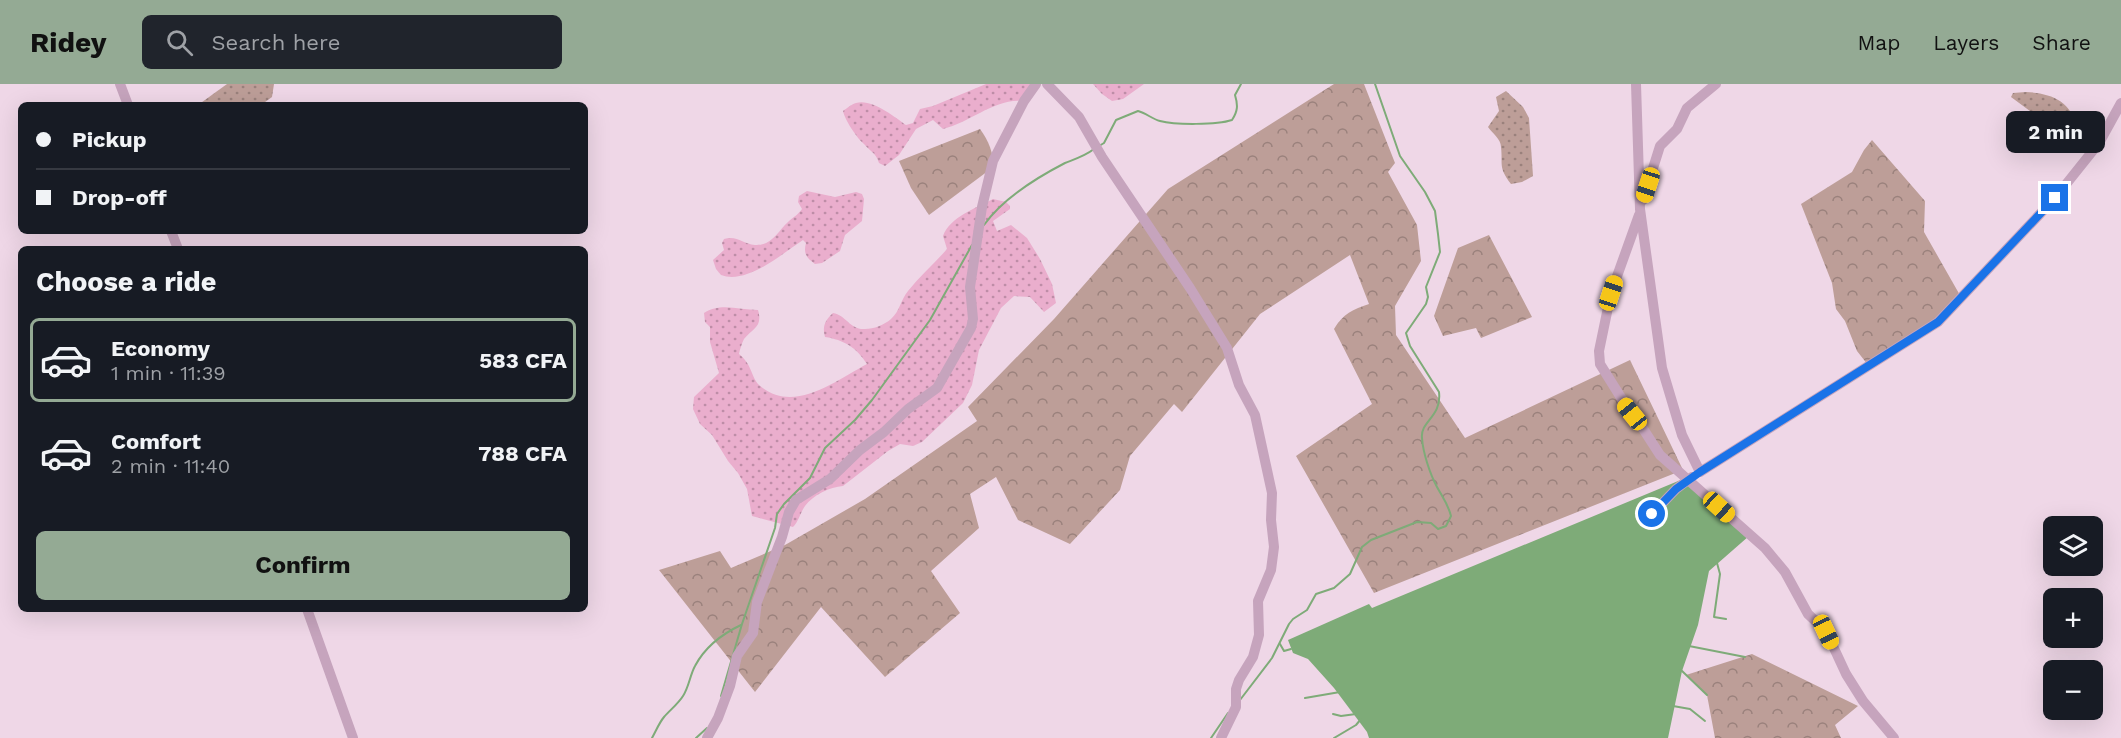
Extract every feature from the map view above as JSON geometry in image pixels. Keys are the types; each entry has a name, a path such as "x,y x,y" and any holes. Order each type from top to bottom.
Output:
{"street":[{"path":"120,84 127,102"},
{"path":"707,738 718,718 730,686 737,656 753,633 757,602 789,512 796,500 830,479 860,450 937,388 971,328 974,318 970,287 982,207 993,161 1024,101 1036,84"},
{"path":"1047,84 1079,117 1102,157 1190,288 1227,348 1239,385 1255,415 1272,493 1271,520 1274,547 1271,570 1258,602 1259,635 1253,657 1239,680 1236,689 1236,707 1221,738"},
{"path":"1636,84 1640,209 1662,368 1682,435 1700,472"},
{"path":"1716,84 1687,108 1677,129 1660,146 1611,293 1598,359 1624,404 1660,455 1765,548 1778,563 1808,614 1826,632 1846,674 1863,701 1894,738"},
{"path":"1652,514 1676,489 1700,472 1938,322 2055,198 2099,142 2121,104"},
{"path":"308,612 353,738"}],"green space":[{"path":"227,84 274,84 272,97 265,102 202,102"},
{"path":"1334,84 1364,84 1395,163 1388,172 1417,225 1421,261 1395,306 1396,335 1465,438 1630,360 1683,470 1374,593 1296,456 1372,404 1334,329 1349,313 1369,304 1350,255 1260,314 1182,412 1174,404 1130,456 1120,490 1070,544 1018,520 996,477 970,494 979,528 931,571 960,613 885,677 821,607 755,692 659,570 720,551 731,568 785,545 865,499 977,421 968,407 1054,319 1168,189"},
{"path":"1506,91 1523,107 1529,118 1533,176 1522,182 1511,184 1503,170 1500,141 1488,127 1499,111 1496,97"},
{"path":"2013,93 2044,94 2059,100 2070,111 2077,127 2054,134 2047,130 2034,114 2011,97"},
{"path":"980,129 990,147 993,158 992,168 929,215 911,188 899,161"},
{"path":"1872,140 1925,201 1924,232 1961,297 1938,322 1868,365 1857,351 1845,321 1836,309 1832,283 1801,204 1852,172"},
{"path":"1489,235 1532,317 1481,338 1476,328 1443,336 1434,316 1458,248"},
{"path":"1752,654 1858,706 1835,725 1841,738 1715,738 1707,695 1686,675"}],"sand":[{"path":"986,84 1036,84 1024,101 1003,103 943,129 933,120 916,129 899,155 885,166 879,163 875,155 848,124 843,111 856,103 869,103 906,125 913,123 920,109"},
{"path":"1093,84 1144,84 1123,99 1112,101"},
{"path":"807,191 835,197 856,192 862,194 864,199 862,221 845,235 840,251 822,263 815,264 806,255 806,243 803,240 753,272 742,276 721,275 713,260 724,250 722,243 724,239 733,238 755,245 766,243 802,209 798,202 799,196"},
{"path":"993,199 1006,202 1010,206 1010,209 993,221 997,231 1011,225 1027,238 1052,284 1056,303 1044,312 1030,297 1014,296 1001,308 979,350 972,385 963,403 922,442 913,446 900,444 843,486 817,495 805,506 793,527 752,516 747,489 712,435 700,424 693,409 694,397 719,373 710,342 710,327 705,322 704,313 723,307 758,310 758,324 744,339 739,354 746,362 756,382 772,393 786,397 814,392 867,364 849,345 825,337 824,327 830,316 833,313 837,314 860,329 882,325 888,321 894,316 917,280 947,249 943,236 951,223"}],"shaded area":[{"path":"1683,479 1749,536 1709,571 1698,625 1682,671 1668,738 1369,738 1367,732 1334,688 1308,659 1293,653 1288,640 1369,604 1372,608"}],"waterway":[{"path":"1099,146 1104,143 1116,120 1138,111 1157,120 1175,123 1207,124 1232,120 1237,108 1235,95 1241,84"},
{"path":"1240,700 1272,658 1289,624 1307,610 1316,594 1334,588 1350,574 1362,547 1371,540 1417,522 1431,523 1438,529 1446,526 1451,516 1429,470 1422,438 1424,427 1437,407 1439,392 1410,346 1406,333 1426,304 1428,297 1426,287 1440,252 1435,211 1400,156 1375,84"},
{"path":"984,225 1001,206 1032,182 1094,149"},
{"path":"721,696 742,624 775,528 777,514 810,478 825,448 855,420 872,400 930,320 972,245"},
{"path":"1717,563 1720,574 1714,617 1726,619"},
{"path":"652,738 662,719 683,696 699,659 721,637 741,625"},
{"path":"1280,644 1284,651 1291,649"},
{"path":"1689,646 1745,657"},
{"path":"1681,670 1707,695"},
{"path":"1305,698 1340,692"},
{"path":"1673,706 1690,709 1705,721"},
{"path":"1211,738 1228,713"},
{"path":"1333,714 1341,716 1356,714"},
{"path":"1334,738 1356,725 1361,719"},
{"path":"696,738 707,728"}],"route":[{"path":"1652,514 1676,489 1700,472 1938,322 2055,198"}]}
